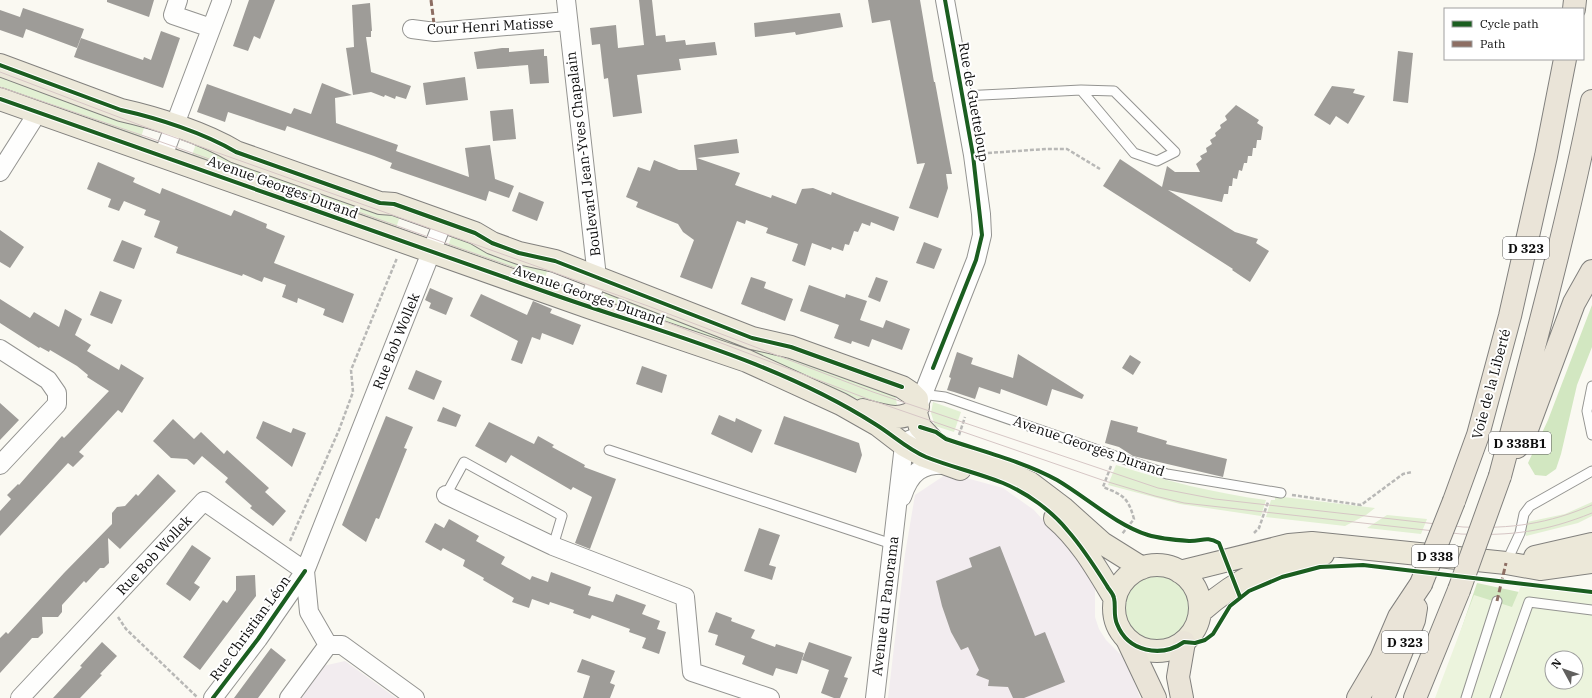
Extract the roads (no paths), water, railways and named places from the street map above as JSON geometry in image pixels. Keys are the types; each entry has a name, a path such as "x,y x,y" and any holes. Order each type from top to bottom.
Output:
{"highway":[{"name":"Voie de la Liberté","path":"1383,698 1414,620 1421,584 1478,435 1510,316 1546,156 1565,60"},
{"name":"D 323","path":"1415,698 1459,590 1500,476 1554,273 1578,174 1592,101"},
{"name":"D 338B1","path":"1500,476 1526,432 1574,303 1592,270"},
{"path":"1358,698 1381,659 1399,618 1421,584"},
{"path":"1128,640 1155,698"},
{"path":"1182,698 1178,677 1184,642"}],"main road":[{"name":"Avenue Georges Durand","path":"0,65 121,110 140,114 219,142 243,154 380,203 394,204 475,233 492,243 519,253 542,257 752,338 791,347 902,387 920,401 916,413 920,427 935,443 947,450 1007,472 1030,483 1063,508 1102,543 1142,568"},
{"name":"Avenue Georges Durand","path":"0,99 588,307 747,361 841,404 878,425 904,445 924,456 1004,483 1032,498 1065,526 1095,566 1115,599"},
{"path":"841,404 894,417 911,414 920,401"},
{"name":"D 338","path":"1180,572 1289,545 1312,543 1506,563 1540,569 1592,562"},
{"name":"D 338","path":"1506,563 1592,544"},
{"name":"D 338","path":"1200,612 1229,588 1256,573 1278,564 1303,557 1364,549"},
{"path":"1159,565 1170,567 1180,572 1189,579 1196,590 1199,599 1200,612 1196,627 1184,642 1172,649 1155,652 1142,649 1128,640 1120,631 1116,622 1114,608 1118,589 1126,578 1142,568 1159,565"}],"street":[{"path":"178,0 173,15 212,28"},
{"path":"164,156 222,0"},
{"name":"Boulevard Jean-Yves Chapalain","path":"566,0 597,277 588,307"},
{"name":"Rue de Guetteloup","path":"920,401 976,260 982,235 972,155 945,0"},
{"name":"Cour Henri Matisse","path":"412,29 435,32 568,22"},
{"path":"0,172 38,112"},
{"name":"Rue Bob Wollek","path":"328,645 309,612 305,571 443,222"},
{"path":"0,349 48,380 57,393 57,404 0,465"},
{"name":"Rue de Guetteloup","path":"902,387 919,383 927,377 933,368"},
{"path":"904,445 913,438 935,443"},
{"name":"Avenue du Panorama","path":"875,698 904,445"},
{"name":"Avenue du Panorama","path":"896,515 904,492 917,472 927,465 951,466"},
{"path":"446,495 553,546 685,597 692,672 770,698"},
{"name":"Rue Bob Wollek","path":"20,698 204,501 305,571"},
{"name":"Rue Christian Léon","path":"213,698 258,640 305,571"},
{"path":"289,698 328,645 342,645 415,698"}],"lane":[{"path":"962,96 1081,90 1114,91 1176,152 1157,161 1134,153 1081,90"},
{"path":"1592,386 1587,410 1592,435"},
{"name":"Avenue Georges Durand","path":"920,401 945,397 1167,474 1281,493"},
{"path":"609,450 892,544"},
{"path":"446,495 464,462 562,516 553,546"},
{"path":"1506,563 1520,533 1524,514 1530,506 1592,471"},
{"path":"1466,698 1497,601"},
{"path":"1495,698 1529,602 1592,610"}],"tram line":[{"path":"0,72 137,124 648,306 873,392 1158,488 1215,499 1463,527 1497,527 1529,524 1560,517 1592,505"},
{"path":"0,87 150,138 645,314 868,399 1105,481 1155,496 1184,503 1461,534 1496,534 1543,529 1592,513"}]}
